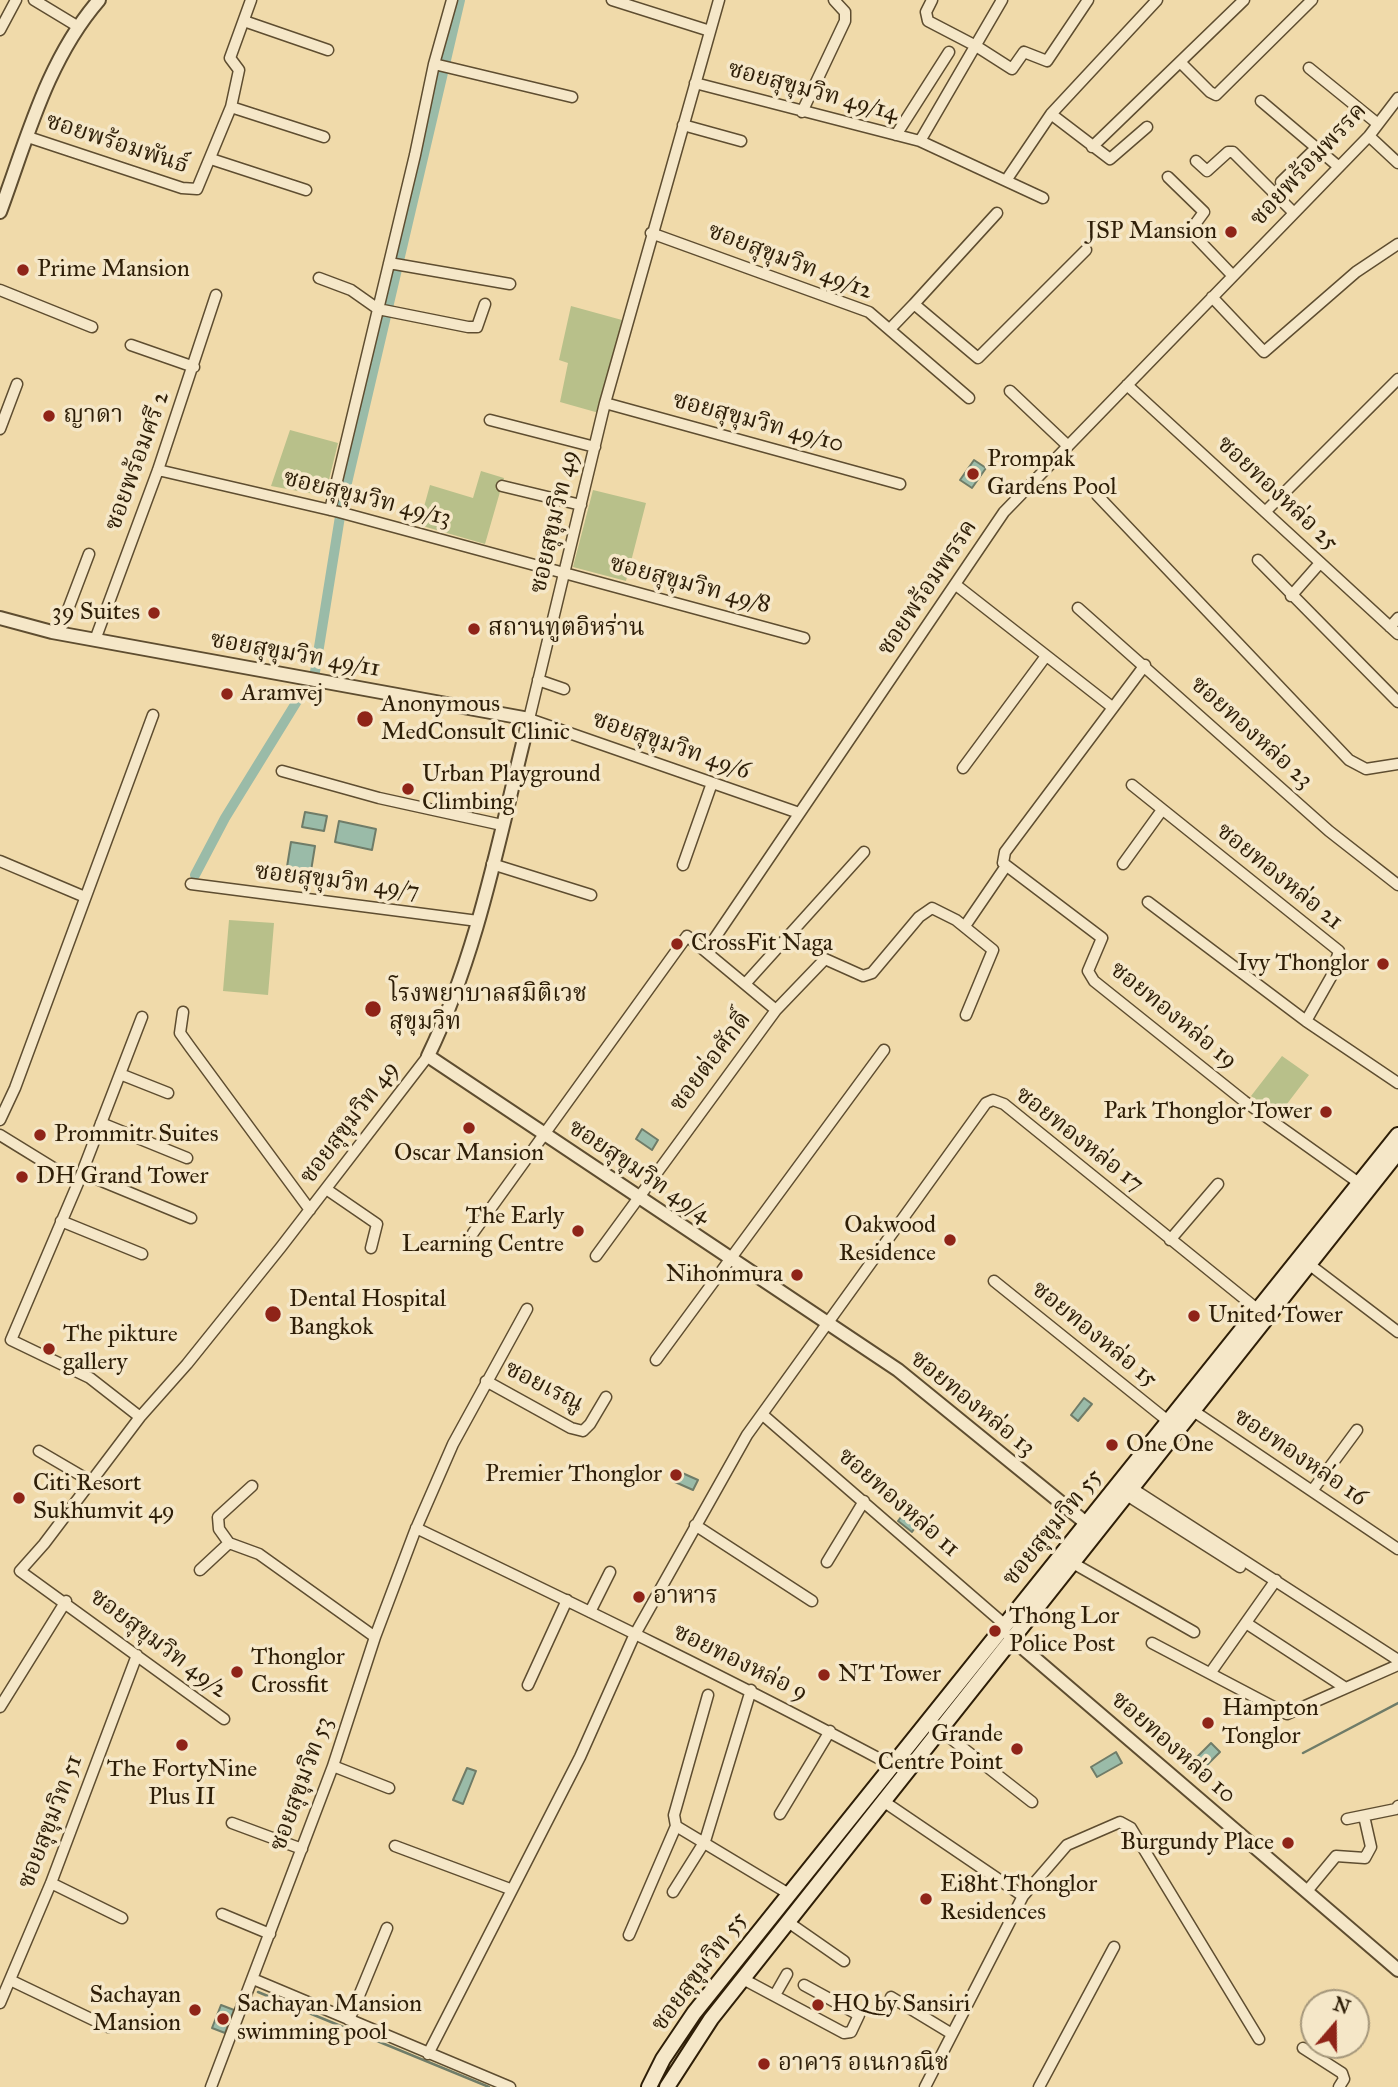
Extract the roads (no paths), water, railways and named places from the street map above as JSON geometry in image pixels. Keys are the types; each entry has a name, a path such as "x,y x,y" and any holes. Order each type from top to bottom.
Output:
{"main road":[{"name":"ซอยสุขุมวิท 55","path":"649,2087 663,2059 694,2013 789,1894 898,1771 1364,1186 1398,1135"},
{"name":"ซอยสุขุมวิท 55","path":"1364,1186 1398,1152"},
{"name":"ซอยสุขุมวิท 55","path":"898,1771 940,1730 1007,1631 1071,1562 1091,1527 1128,1490 1172,1425"},
{"name":"ซอยสุขุมวิท 55","path":"667,2087 696,2038 803,1904 877,1797"},
{"path":"789,1894 803,1904"},
{"path":"774,1913 788,1922"}],"street":[{"path":"0,30 16,0"},
{"path":"34,0 78,26"},
{"path":"0,212 55,64 78,26 99,0"},
{"name":"ซอยพร้อมพันธ์","path":"28,136 194,191 211,159 231,107 239,70 230,58 251,0"},
{"path":"330,510 434,64 452,0"},
{"path":"612,0 710,31"},
{"name":"ซอยสุขุมวิท 49","path":"66,1601 20,1571 140,1417 187,1364 310,1210 428,1056 453,1000 478,921 605,403 719,0"},
{"path":"802,112 845,21 845,12 834,0"},
{"path":"932,0 926,12 928,20 1012,69 1024,52 1047,61 1088,0"},
{"path":"920,141 1002,0"},
{"path":"1007,179 1052,114 1157,0"},
{"path":"1092,147 1244,0"},
{"path":"1181,63 1210,92 1216,94 1312,0"},
{"path":"244,21 328,50"},
{"path":"896,135 949,51"},
{"path":"434,64 572,97"},
{"path":"1309,68 1378,124"},
{"name":"ซอยสุขุมวิท 49/14","path":"695,83 920,141 1007,179 1043,198"},
{"name":"ซอยพร้อมพรรค","path":"706,951 1004,512 1369,136 1398,98"},
{"path":"1261,101 1339,167"},
{"path":"231,107 324,137"},
{"path":"1052,114 1110,159 1147,127"},
{"path":"683,125 741,141"},
{"path":"1369,136 1398,163"},
{"path":"1281,182 1317,147"},
{"path":"1196,162 1207,171 1228,152 1233,152 1294,213"},
{"path":"211,159 306,190"},
{"path":"1167,177 1204,212 1190,231 1233,276"},
{"path":"890,329 997,214"},
{"name":"ซอยสุขุมวิท 49/12","path":"651,233 845,301 869,312 969,398"},
{"path":"1212,297 1264,352 1356,272 1398,244"},
{"path":"914,303 978,358 1086,250"},
{"path":"389,263 510,284"},
{"path":"319,278 351,290 378,309 473,328 477,327 485,304"},
{"path":"0,290 92,327"},
{"name":"ซอยพร้อมศรี 2","path":"95,640 194,368 216,295"},
{"path":"131,345 194,368"},
{"path":"1265,512 1398,379"},
{"path":"0,429 17,384"},
{"name":"ซอยทองหล่อ 25","path":"1127,384 1394,631"},
{"path":"1010,391 1067,445"},
{"name":"ซอยสุขุมวิท 49/10","path":"605,403 900,484"},
{"path":"490,419 595,447"},
{"name":"ซอยสุขุมวิท 49/13","path":"158,470 330,510 565,573"},
{"path":"502,486 581,505"},
{"path":"1097,495 1343,755 1362,769 1398,764"},
{"path":"59,633 89,554"},
{"path":"1258,560 1398,702"},
{"path":"1291,596 1320,562"},
{"name":"ซอยสุขุมวิท 49/8","path":"565,573 804,638"},
{"path":"956,584 1112,707"},
{"name":"ซอยทองหล่อ 23","path":"1078,608 1329,831 1398,885"},
{"name":"ซอยสุขุมวิท 49/11","path":"0,618 95,640 528,719"},
{"path":"1394,631 1398,618"},
{"path":"963,768 1046,656"},
{"path":"966,1016 993,950 965,926 1006,866 1005,852 1145,665"},
{"path":"538,680 564,689"},
{"path":"0,1120 15,1088 153,715"},
{"name":"ซอยสุขุมวิท 49/6","path":"528,719 799,813"},
{"path":"282,771 379,798 502,825"},
{"path":"683,865 712,783"},
{"name":"ซอยทองหล่อ 21","path":"1132,785 1339,951 1331,977 1306,1021"},
{"path":"1123,864 1162,810"},
{"path":"745,984 864,852"},
{"path":"0,861 85,897"},
{"path":"492,864 591,895"},
{"name":"ซอยทองหล่อ 19","path":"1006,866 1102,938 1088,973 1094,981 1244,1101 1364,1186"},
{"name":"ซอยสุขุมวิท 49/7","path":"191,884 478,921"},
{"path":"1148,902 1306,1021 1398,1083"},
{"name":"ซอยต่อศักดิ์","path":"596,1256 776,1010 825,959 863,976 872,972 919,917 932,908 965,926"},
{"path":"473,1233 686,938 690,936 776,1010"},
{"path":"183,1012 180,1033 310,1210"},
{"path":"140,1417 90,1378 11,1340 80,1178 142,1017"},
{"path":"656,1360 884,1050"},
{"name":"ซอยสุขุมวิท 49/4","path":"428,1056 827,1323"},
{"path":"120,1074 168,1093"},
{"name":"ซอยทองหล่อ 17","path":"827,1323 989,1100 1004,1104 1263,1313"},
{"path":"101,1123 187,1158"},
{"path":"0,1135 80,1178 191,1218"},
{"path":"1170,1240 1218,1184"},
{"path":"326,1189 379,1226 371,1248"},
{"path":"61,1221 142,1254"},
{"path":"1305,1261 1398,1332"},
{"name":"ซอยทองหล่อ 15","path":"994,1282 1172,1425"},
{"name":"ซอยสุขุมวิท 53","path":"211,2087 333,1766 375,1637 416,1528 486,1381 527,1308"},
{"path":"428,2054 580,1756 634,1636 695,1525 763,1415 827,1323"},
{"name":"ซอยทองหล่อ 13","path":"827,1323 905,1375 1091,1527"},
{"name":"ซอยเรณู","path":"486,1381 571,1428 583,1431 606,1397"},
{"name":"ซอยทองหล่อ 16","path":"1187,1406 1398,1549"},
{"name":"ซอยทองหล่อ 11","path":"763,1415 864,1501 1007,1631"},
{"path":"1312,1491 1357,1430"},
{"path":"39,1451 92,1482"},
{"path":"252,1486 218,1517 219,1529 229,1543 259,1554 375,1637"},
{"path":"1128,1490 1240,1567"},
{"path":"1128,1490 1276,1580 1398,1662"},
{"path":"827,1562 864,1501"},
{"path":"695,1525 812,1601"},
{"name":"ซอยทองหล่อ 9","path":"416,1528 567,1600 634,1636 751,1689 898,1771"},
{"path":"200,1570 229,1543"},
{"path":"1071,1562 1194,1632"},
{"path":"590,1612 610,1572"},
{"path":"1211,1672 1276,1580"},
{"path":"528,1685 567,1600"},
{"path":"0,1707 66,1601"},
{"name":"ซอยสุขุมวิท 49/2","path":"66,1601 224,1719"},
{"path":"1246,1623 1344,1687"},
{"name":"ซอยทองหล่อ 10","path":"1007,1631 1398,1970"},
{"path":"1152,1643 1287,1714 1398,1662"},
{"name":"ซอยสุขุมวิท 51","path":"0,2003 51,1883 137,1655"},
{"path":"673,1892 705,1841 751,1689"},
{"path":"629,1935 676,1826 674,1815 708,1695"},
{"path":"940,1730 1032,1802"},
{"path":"780,1814 830,1731"},
{"path":"333,1766 389,1788"},
{"path":"877,1797 1023,1896"},
{"path":"1347,1819 1396,1809 1398,1806"},
{"path":"1307,1891 1336,1856 1365,1858 1371,1847 1364,1816"},
{"path":"925,2087 1023,1896 1067,1845 1120,1822 1131,1828 1259,2039"},
{"path":"232,1823 302,1849"},
{"path":"676,1826 705,1841 789,1894"},
{"path":"395,1846 510,1889"},
{"path":"51,1883 122,1919"},
{"path":"222,1914 270,1934"},
{"path":"788,1922 844,1961"},
{"path":"349,2020 387,1928"},
{"path":"1039,2087 1114,1947"},
{"path":"775,1995 787,1974"},
{"path":"253,1979 510,2087"},
{"path":"743,1979 844,2033 851,2032 859,2015 804,1985"},
{"path":"10,1980 108,2027"},
{"path":"891,1997 952,2034"},
{"path":"1320,2059 1342,2073 1344,2079 1339,2087"}],"waterway":[{"path":"195,875 225,818 315,672 342,504 460,0"},
{"path":"1303,1753 1398,1703"},
{"path":"258,1992 489,2087"}],"place":[{"name":"JSP Mansion","path":"1231,232"},
{"name":"Prime Mansion","path":"23,270"},
{"name":"ญาดา","path":"49,416"},
{"name":"Prompak Gardens Pool","path":"973,474"},
{"name":"39 Suites","path":"154,613"},
{"name":"สถานทูตอิหร่าน","path":"474,629"},
{"name":"Aramvej","path":"227,694"},
{"name":"Anonymous MedConsult Clinic","path":"365,719"},
{"name":"Urban Playground Climbing","path":"408,789"},
{"name":"CrossFit Naga","path":"677,944"},
{"name":"Ivy Thonglor","path":"1383,964"},
{"name":"โรงพยาบาลสมิติเวช สุขุมวิท","path":"373,1009"},
{"name":"Park Thonglor Tower","path":"1326,1112"},
{"name":"Oscar Mansion","path":"469,1128"},
{"name":"Prommitr Suites","path":"40,1135"},
{"name":"DH Grand Tower","path":"22,1177"},
{"name":"The Early Learning Centre","path":"578,1231"},
{"name":"Oakwood Residence","path":"950,1240"},
{"name":"Nihonmura","path":"797,1275"},
{"name":"Dental Hospital Bangkok","path":"273,1314"},
{"name":"United Tower","path":"1194,1316"},
{"name":"The pikture gallery","path":"49,1349"},
{"name":"One One","path":"1112,1445"},
{"name":"Premier Thonglor","path":"676,1475"},
{"name":"Citi Resort Sukhumvit 49","path":"19,1498"},
{"name":"อาหาร","path":"639,1597"},
{"name":"Thong Lor Police Post","path":"995,1631"},
{"name":"Thonglor Crossfit","path":"237,1672"},
{"name":"NT Tower","path":"824,1675"},
{"name":"Hampton Tonglor","path":"1208,1723"},
{"name":"The FortyNine Plus II","path":"182,1745"},
{"name":"Grande Centre Point","path":"1017,1749"},
{"name":"Burgundy Place","path":"1288,1843"},
{"name":"Ei8ht Thonglor Residences","path":"926,1899"},
{"name":"HQ by Sansiri","path":"818,2005"},
{"name":"Sachayan Mansion","path":"195,2010"},
{"name":"Sachayan Mansion swimming pool","path":"223,2019"},
{"name":"อาคาร อเนกวณิช","path":"764,2064"}]}
